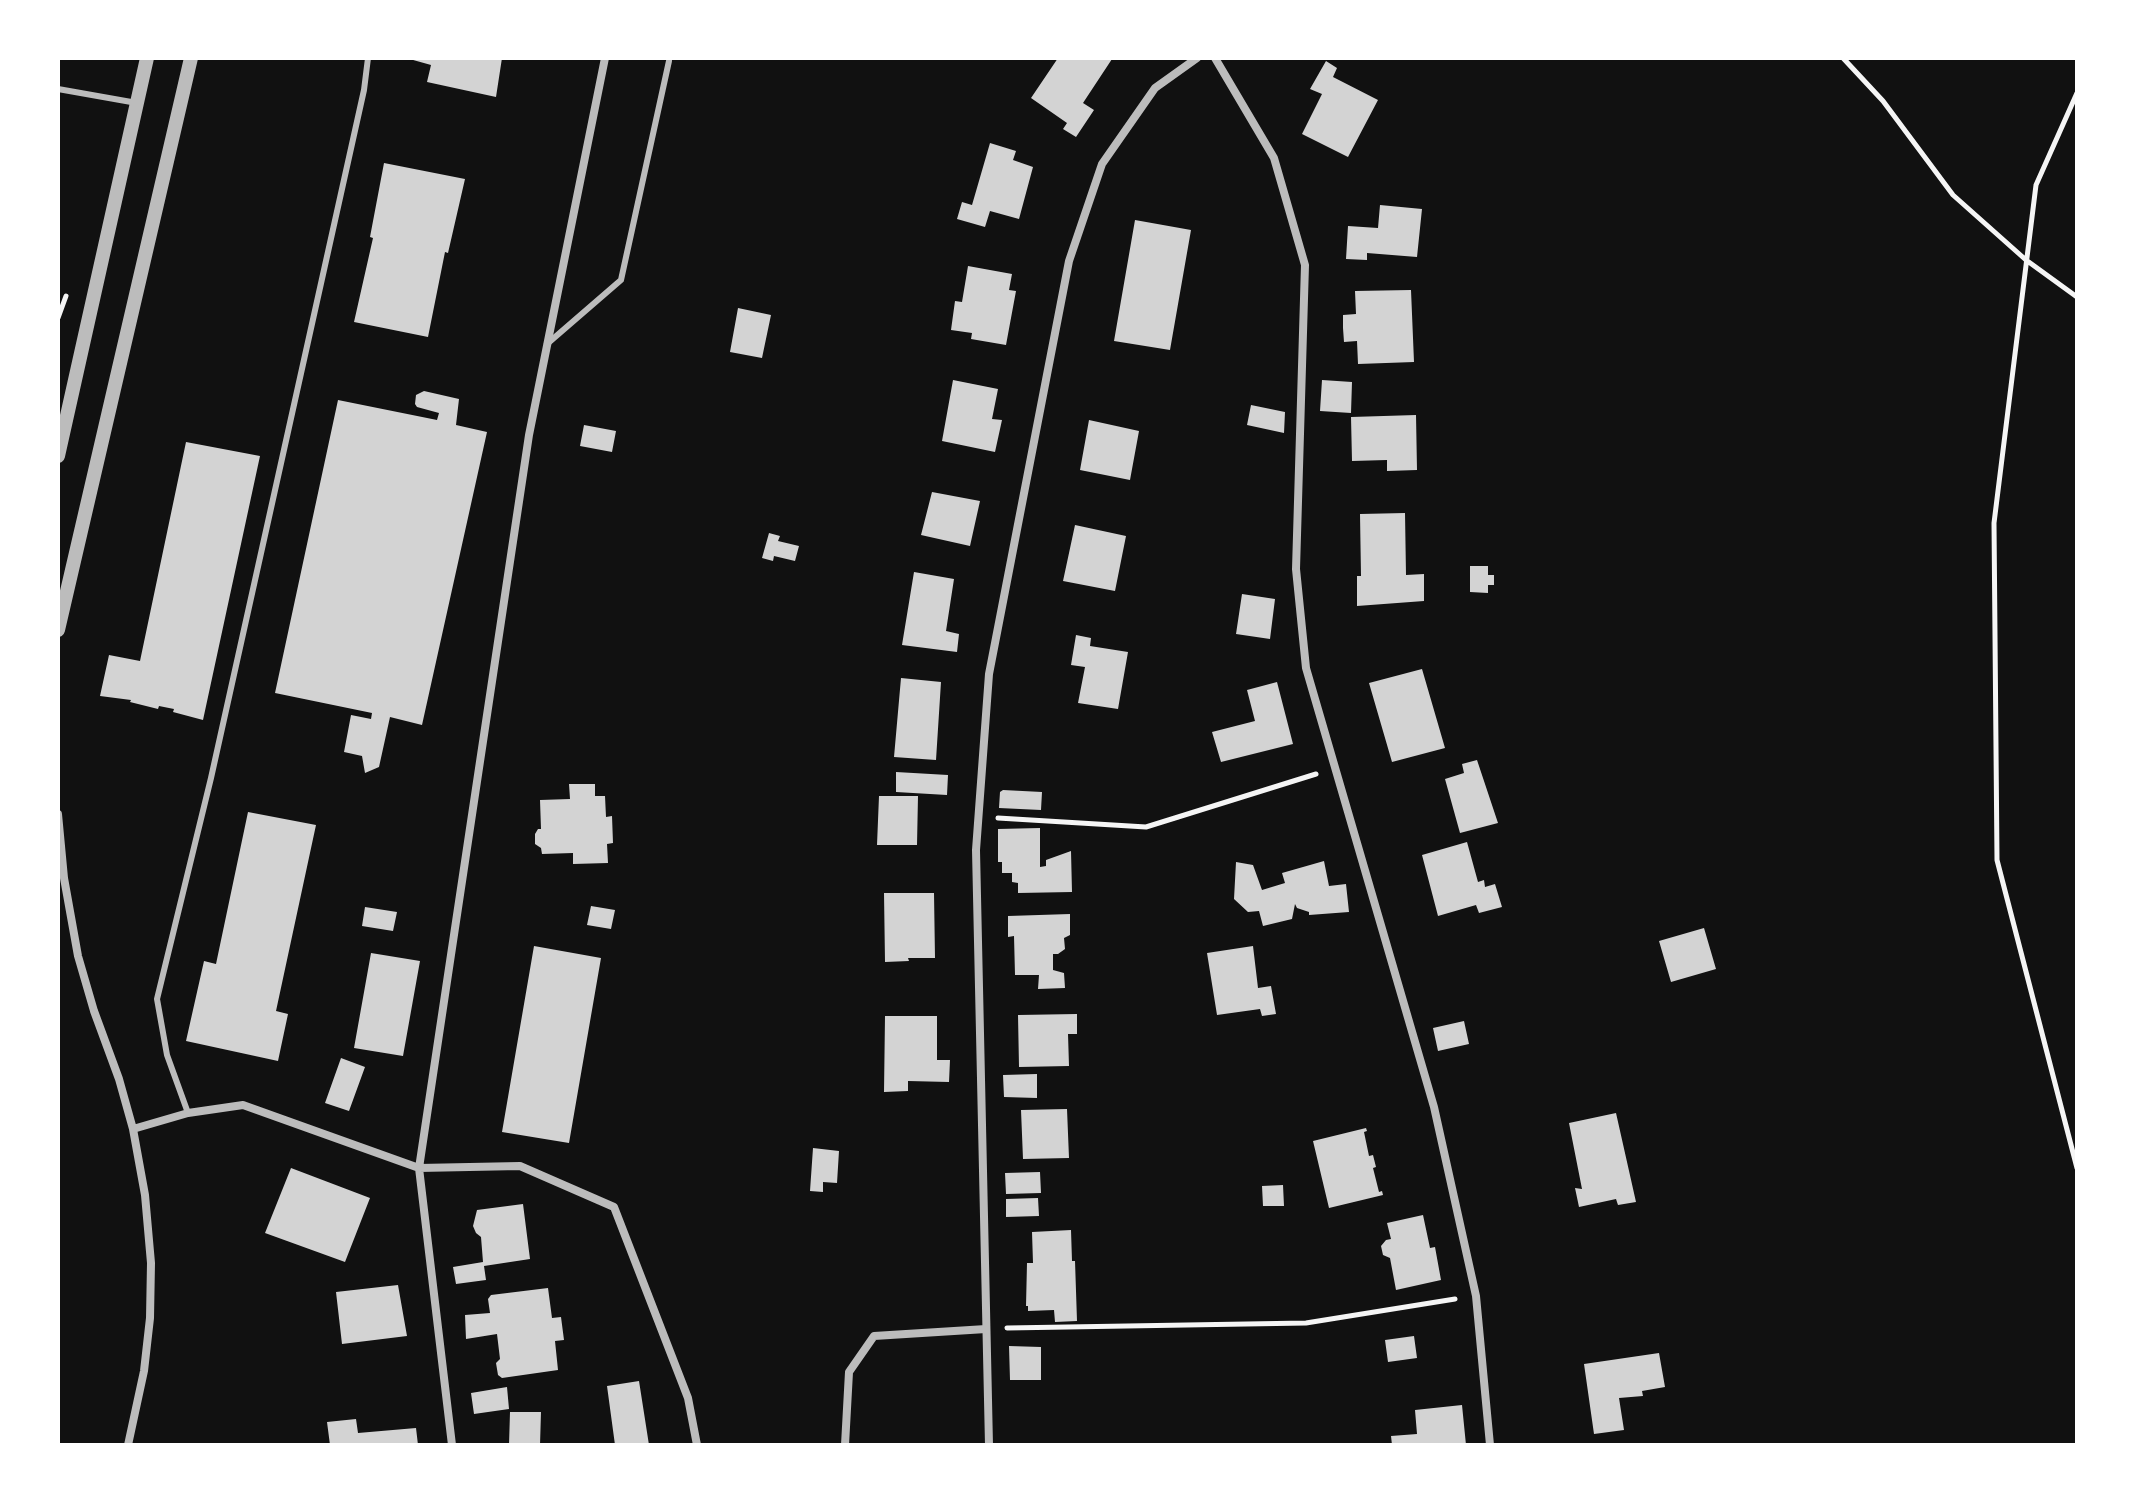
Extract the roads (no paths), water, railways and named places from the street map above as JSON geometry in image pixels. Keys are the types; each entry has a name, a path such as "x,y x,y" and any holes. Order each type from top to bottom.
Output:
{"street":[{"path":"58,456 147,58"},
{"path":"58,630 191,58"},
{"path":"452,1445 419,1168 529,435 605,58"},
{"path":"989,1445 976,866 989,674 1069,261 1102,164 1155,88 1197,58"},
{"path":"1215,58 1274,158 1305,265 1296,569 1306,668 1434,1107 1476,1296 1490,1445"},
{"path":"58,814 64,878 78,956 119,1079 133,1129 145,1195 151,1263 150,1318 144,1371 128,1445"},
{"path":"133,1129 188,1113 243,1105 419,1168 520,1166 614,1207 688,1398 697,1445"},
{"path":"845,1445 849,1372 874,1336 986,1329"}],"lane":[{"path":"188,1113 167,1055 157,999 211,778 364,90 368,58"},
{"path":"547,344 621,280 669,61"},
{"path":"58,89 137,103"}]}
